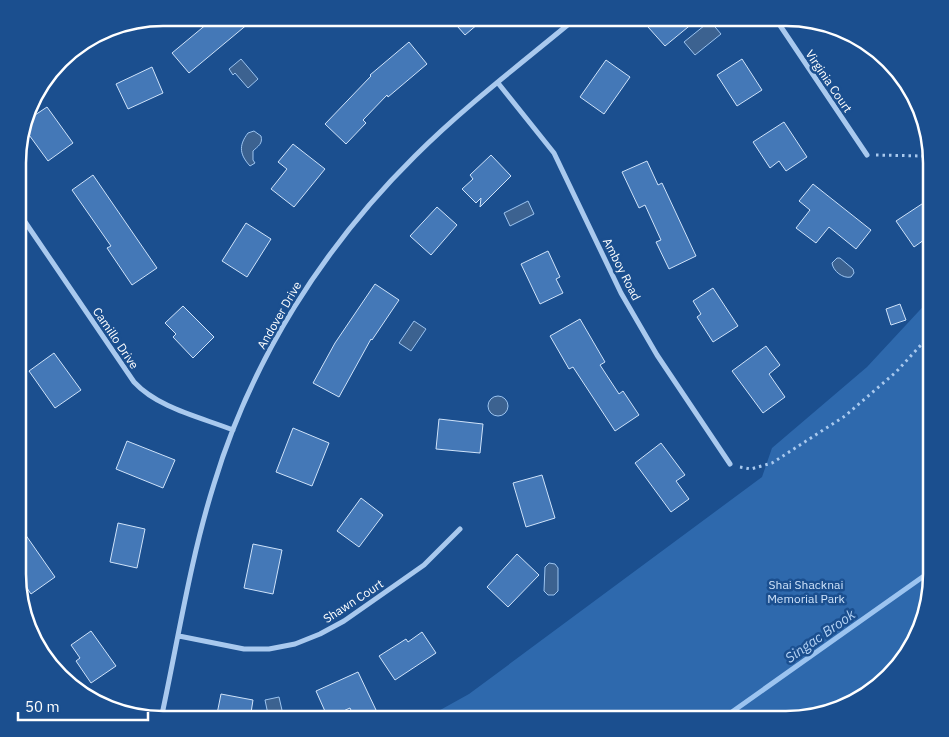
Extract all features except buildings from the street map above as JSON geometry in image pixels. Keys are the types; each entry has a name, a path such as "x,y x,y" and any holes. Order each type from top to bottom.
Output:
{"street":[{"name":"Andover Drive","path":"163,710 199,538 214,484 233,430 254,380 279,332 308,285 340,240 376,196 416,155 566,27"},
{"name":"Virginia Court","path":"781,27 867,155"},
{"name":"Amboy Road","path":"498,83 554,152 621,293 657,355 730,464"},
{"name":"Camillo Drive","path":"26,223 134,382 142,390 156,401 233,430"},
{"name":"Shawn Court","path":"179,636 244,649 286,645 320,634 344,621 424,565 460,529"}],"path":[{"path":"867,155 922,156"},
{"path":"730,464 751,469 772,463 845,416 896,372 923,343"}],"green space":[{"name":"Shai Shacknai Memorial Park","path":"923,307 922,583 920,601 909,634 900,650 876,677 862,688 838,700 813,708 786,711 439,710 469,694 762,477 772,448 867,367"}],"shaded area":[{"path":"703,27 715,27 721,34 695,55 684,42"},
{"path":"241,59 258,79 248,88 229,69"},
{"path":"254,131 261,136 261,141 260,145 253,151 255,163 250,166 242,154 242,146 248,133"},
{"path":"528,201 534,214 510,226 504,213"},
{"path":"837,258 840,258 853,269 854,273 851,277 842,276 834,269 832,263"},
{"path":"414,321 426,329 411,351 399,343"},
{"path":"498,396 505,399 508,406 505,413 498,416 491,413 488,406 491,399"},
{"path":"549,563 555,564 558,568 558,591 554,595 548,595 544,591 545,567"},
{"path":"279,697 282,710 267,710 265,700"}],"waterway":[{"name":"Singac Brook","path":"733,711 922,577"}]}
